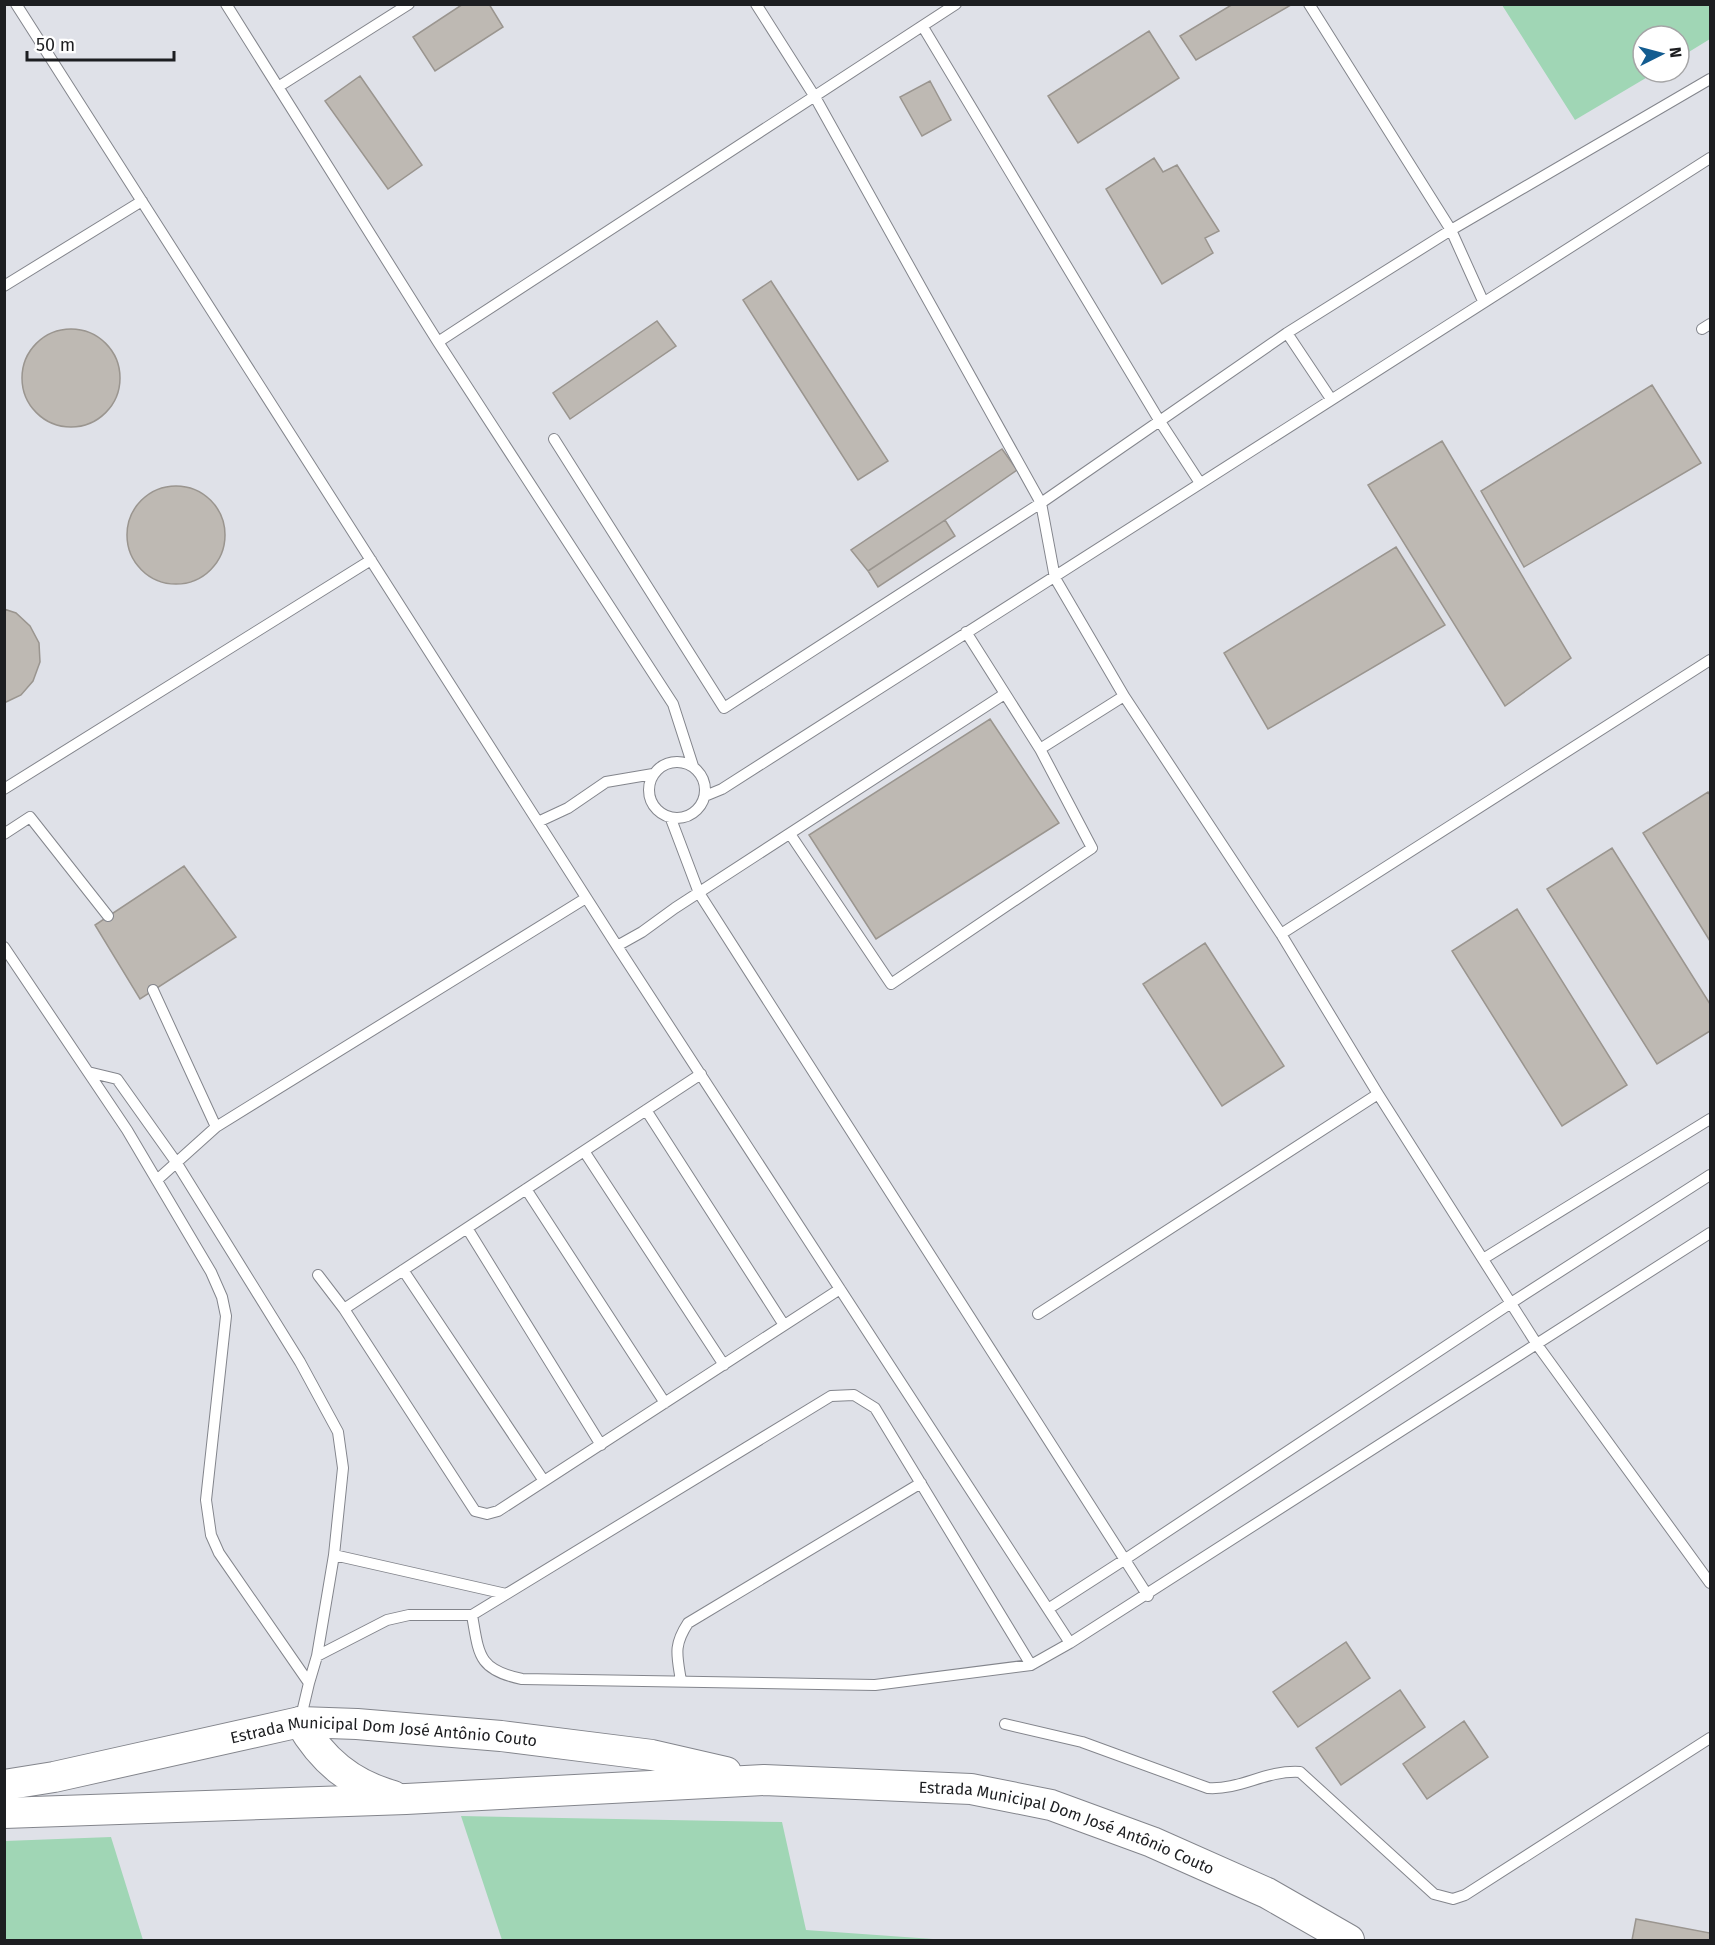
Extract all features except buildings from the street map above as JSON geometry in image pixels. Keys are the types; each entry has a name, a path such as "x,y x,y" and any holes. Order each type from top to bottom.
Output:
{"main road":[{"name":"Estrada Municipal Dom José Antônio Couto","path":"4,1785 54,1777 300,1722 357,1724 501,1736 652,1755 764,1780"},
{"path":"300,1722 325,1758 342,1773 372,1790 406,1799"},
{"path":"342,1773 341,1748 345,1736 357,1724"},
{"name":"Estrada Municipal Dom José Antônio Couto","path":"4,1813 406,1799 764,1780 972,1789 1051,1806 1210,1866 1267,1893 1349,1941"}],"lane":[{"path":"16,4 586,897 1070,1644"},
{"path":"226,4 438,342 674,704 693,766"},
{"path":"278,87 410,4"},
{"path":"756,4 815,97 1041,503 1055,578 1124,696 1281,934 1378,1094 1538,1346 1710,1583"},
{"path":"438,342 956,4"},
{"path":"1309,4 1451,230 1483,301"},
{"path":"923,27 1159,420 1200,483"},
{"path":"554,439 724,708 1041,503 1287,333 1451,230 1710,79"},
{"path":"705,796 722,789 966,632 1055,578 1483,301 1710,158"},
{"path":"4,286 142,201"},
{"path":"1287,333 1331,399"},
{"path":"4,789 371,560"},
{"path":"790,834 891,984 1092,848 1040,749 1003,695 966,632"},
{"path":"1281,934 1710,660"},
{"path":"617,945 642,932 675,908 1003,695"},
{"path":"1040,749 1124,696"},
{"path":"671,762 682,762 693,766 701,774 705,796 701,806 693,814 671,819 660,814 653,806 648,784 653,774 661,766 671,762"},
{"path":"538,822 568,808 606,782 653,774"},
{"path":"4,834 30,817 108,916"},
{"path":"671,819 699,893 1148,1596"},
{"path":"157,1180 216,1127 586,897"},
{"path":"4,947 157,1180 211,1272 222,1297 226,1316 206,1500 211,1535 219,1552 309,1683"},
{"path":"153,990 216,1127"},
{"path":"88,1072 117,1079 176,1162 300,1362 338,1432 343,1468 334,1555 317,1656 300,1722"},
{"path":"344,1309 701,1074"},
{"path":"1038,1314 1378,1094"},
{"path":"646,1110 784,1325"},
{"path":"1483,1259 1710,1119"},
{"path":"584,1151 724,1365"},
{"path":"1048,1608 1125,1560 1511,1303 1710,1174"},
{"path":"525,1189 665,1403"},
{"path":"467,1228 601,1444"},
{"path":"471,1615 479,1655 489,1668 500,1675 522,1679 875,1685 1031,1665 1148,1596 1710,1233"},
{"path":"403,1270 544,1482"},
{"path":"318,1275 344,1309 475,1511 487,1514 498,1511 544,1482 840,1289"},
{"path":"317,1656 387,1620 409,1615 471,1615 831,1395 854,1395 875,1408 1031,1665"},
{"path":"681,1681 676,1652 677,1639 688,1623 921,1483"},
{"path":"334,1555 506,1594"},
{"path":"1005,1724 1082,1742 1208,1788 1225,1789 1280,1771 1300,1772 1434,1894 1453,1899 1465,1895 1710,1738"}],"green space":[{"path":"1502,5 1710,5 1710,39 1691,51 1691,24 1631,24 1631,84 1636,84 1575,120"},
{"path":"461,1816 782,1822 806,1930 947,1940 502,1940"},
{"path":"111,1837 143,1940 5,1940 5,1841"}]}
